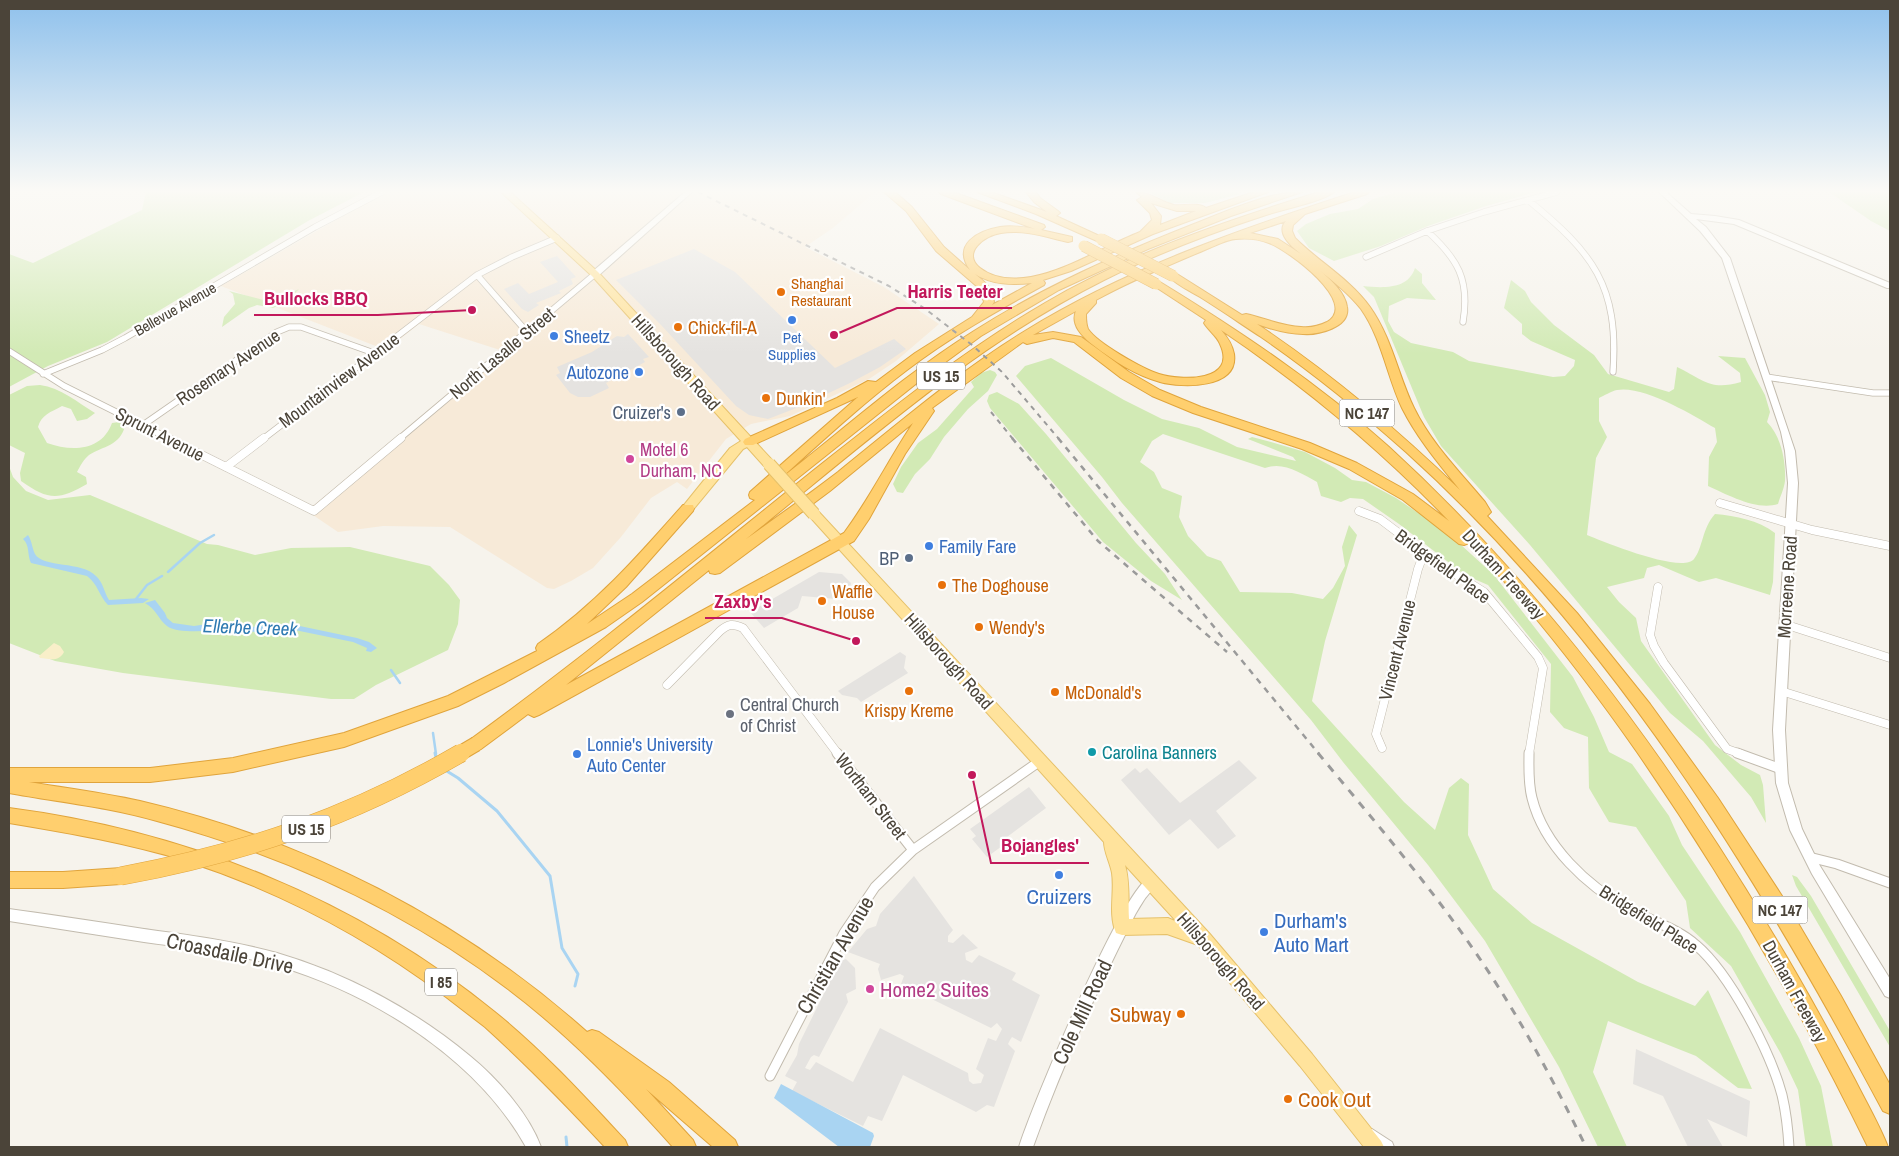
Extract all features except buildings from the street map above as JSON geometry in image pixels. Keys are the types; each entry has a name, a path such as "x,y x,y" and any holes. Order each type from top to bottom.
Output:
{"highway":[{"path":"937,246 986,290 989,302 972,321"},
{"path":"971,246 968,249 968,258 972,267 984,276 998,280 1024,282 1057,273"},
{"name":"Durham Freeway","path":"1084,246 1156,284 1198,310 1278,366 1373,441 1411,475 1502,570 1547,622 1604,694 1696,826 1795,989 1878,1147"},
{"name":"Durham Freeway","path":"1115,246 1173,276 1231,312 1324,377 1438,476 1491,528 1582,628 1665,737 1715,808 1805,950 1852,1031 1890,1104"},
{"path":"749,442 841,401 902,368 972,321 1057,273 1116,246"},
{"name":"US 15","path":"9,775 150,775 242,764 326,745 376,730 452,701 500,679 601,624 637,598 913,380 970,339 1021,307 1089,271 1145,246"},
{"name":"US 15","path":"9,880 63,880 121,876 213,859 327,821 409,784 501,728 936,380 986,344 1033,314 1102,278 1173,246"},
{"path":"604,646 800,507 949,389 996,356 1049,321 1102,292 1178,256 1204,246"},
{"path":"1231,312 1280,327 1308,331 1328,326 1337,321 1341,316 1342,306 1334,289 1281,246"},
{"path":"1298,246 1343,283 1365,308 1383,339 1395,375 1413,418 1427,440 1480,505 1491,528"},
{"path":"1102,292 1080,313 1083,330 1138,369 1151,376 1171,382 1188,383 1209,379 1222,372 1228,362 1228,350 1225,342 1198,310"},
{"path":"996,356 1028,340 1044,336 1062,336 1077,339 1125,375 1156,393 1197,410 1306,446 1353,466 1389,486 1433,515 1502,570"},
{"path":"731,524 758,492 902,368"},
{"path":"501,728 759,585 841,543 853,533 921,420 949,389"},
{"path":"500,679 526,658 572,628 604,601 638,568 688,508"},
{"name":"I 85","path":"9,786 86,798 154,812 235,837 291,857 377,896 436,929 515,983 550,1011 614,1070 686,1147"},
{"name":"I 85","path":"9,815 126,835 172,848 248,874 310,902 383,942 460,996 534,1059 588,1112 618,1147"},
{"path":"550,1011 662,1090 728,1147"},
{"path":"588,1112 606,1147"}],"main road":[{"name":"Hillsborough Road","path":"566,246 595,274 1203,939 1306,1060 1375,1147"},
{"path":"688,508 734,451 739,446 749,442"},
{"path":"1109,837 1120,874 1119,894 1122,928 1168,926 1203,939"}],"street":[{"name":"Bellevue Avenue","path":"43,374 102,350 125,338 284,246"},
{"name":"Mountainview Avenue","path":"226,467 477,275 539,246"},
{"name":"North Lasalle Street","path":"314,511 627,246"},
{"path":"1366,257 1392,246"},
{"path":"1443,246 1450,253 1461,271 1466,287 1463,322"},
{"path":"1578,246 1591,263 1606,290 1614,320 1616,348 1613,372"},
{"name":"Morreene Road","path":"1717,246 1726,258 1790,451 1793,483 1781,691 1781,769 1788,807 1809,857 1890,991"},
{"path":"1794,246 1890,286"},
{"path":"477,275 527,332"},
{"name":"Rosemary Avenue","path":"143,425 288,326 299,325 374,353"},
{"name":"Sprunt Avenue","path":"9,351 43,374 314,511"},
{"path":"1766,376 1873,393 1890,393"},
{"path":"1720,503 1791,525 1890,546"},
{"name":"Bridgefield Place","path":"1359,511 1380,519 1428,556 1484,592 1541,662 1542,674 1528,773 1532,799 1541,820 1568,861 1592,882 1627,908 1678,932 1708,956 1720,971 1760,1044 1780,1088 1788,1127 1789,1147"},
{"name":"Vincent Avenue","path":"1382,748 1376,734 1418,569 1421,561 1428,556"},
{"path":"1658,587 1650,635 1664,663 1727,749 1781,769"},
{"name":"Wortham Street","path":"668,685 720,630 727,625 736,624 743,628 809,717 913,850"},
{"path":"1784,624 1831,639 1862,646 1890,658"},
{"path":"1781,691 1890,725"},
{"name":"Christian Avenue","path":"770,1076 811,995 859,908 886,875 913,850 1040,762"},
{"path":"1809,857 1837,864 1890,883"},
{"name":"Cole Mill Road","path":"1026,1147 1066,1042 1096,978 1138,898 1151,882"},
{"name":"Croasdaile Drive","path":"9,915 244,952 300,968 346,986 400,1014 469,1063 506,1102 534,1147"},
{"path":"1359,1126 1387,1147"}],"shaded area":[{"path":"291,246 807,246 805,247 884,287 939,324 896,361 869,379 790,416 751,424 726,439 687,489 677,482 651,498 621,537 593,568 554,589 547,588 450,527 383,526 338,532 307,511 500,350 419,324 386,350 221,286"},
{"path":"694,249 735,272 835,368 894,339 906,349 880,367 799,407 768,419 749,415 736,406 662,326 616,280"},
{"path":"557,256 576,277 571,279 573,284 559,291 561,293 536,303 539,305 528,312 522,309 504,289 518,283 529,294 558,282 540,262"},
{"path":"628,334 649,357 643,359 645,362 606,383 609,388 590,397 578,397 570,393 556,375 560,373 557,367 592,352 617,336 624,337"},
{"path":"819,572 842,574 851,583 848,600 802,596 798,608 764,628 750,612"},
{"path":"900,652 906,656 904,668 908,673 861,702 857,698 842,695 838,691"},
{"path":"1239,760 1257,778 1216,811 1236,836 1218,849 1190,819 1169,835 1121,780 1135,768 1140,773 1147,768 1180,803"},
{"path":"1029,787 1046,808 1007,837 1009,841 987,857 972,839 976,836 970,829"},
{"path":"914,876 953,930 948,936 948,942 953,943 963,934 978,948 965,953 966,960 972,963 979,955 1016,973 1012,980 1040,995 1021,1042 1012,1037 1008,1044 1015,1051 994,1107 987,1105 976,1112 903,1075 882,1121 868,1116 863,1126 792,1091 797,1082 785,1076 797,1055 799,1044 840,961 846,959 855,968 856,989 846,994 848,1002 819,1057 814,1055 811,1057 805,1068 810,1070 816,1062 853,1082 880,1028 968,1073 969,1081 973,1084 981,1083 984,1075 976,1069 988,1038 996,1041 1002,1029 997,1023 991,1028 901,984 904,976 900,974 881,980 878,969 880,964 848,952 867,929 876,926 880,914"},
{"path":"1636,1049 1750,1101 1747,1137 1707,1119 1723,1147 1688,1147 1663,1096 1633,1084"}],"green space":[{"path":"68,246 267,246 107,342 48,366 9,387 9,254 33,263"},
{"path":"1308,246 1381,246 1334,261"},
{"path":"1415,268 1422,274 1422,283 1436,300 1407,298 1389,306 1388,321 1394,332 1411,343 1453,352 1469,361 1553,377 1565,376 1574,366 1575,360 1531,341 1522,334 1522,324 1504,308 1511,280 1525,291 1531,302 1554,325 1594,355 1608,374 1669,392 1674,389 1677,367 1714,385 1741,382 1740,373 1718,356 1745,358 1765,395 1770,412 1767,422 1776,434 1782,449 1785,481 1778,504 1770,506 1752,504 1708,486 1709,457 1717,442 1715,428 1654,396 1628,390 1617,390 1599,398 1599,421 1607,437 1596,458 1587,535 1659,560 1687,563 1694,559 1697,554 1708,525 1715,514 1746,519 1775,533 1773,582 1770,595 1716,578 1699,582 1659,565 1647,568 1644,578 1607,587 1636,618 1641,641 1715,745 1741,765 1760,775 1763,785 1766,823 1751,797 1703,741 1670,713 1530,545 1441,446 1424,417 1374,297 1363,286 1386,287 1400,284 1412,275"},
{"path":"299,289 285,303 273,308 257,305 249,308 222,327 224,317 235,304 233,294 229,291 272,302"},
{"path":"1051,358 1124,400 1162,419 1199,428 1237,447 1296,461 1293,457 1248,439 1252,437 1305,452 1335,468 1352,480 1366,482 1396,498 1448,533 1494,575 1573,677 1594,717 1609,752 1632,764 1669,816 1682,845 1740,932 1799,1038 1821,1086 1833,1147 1806,1147 1798,1090 1781,1054 1731,966 1690,928 1686,901 1636,827 1609,822 1589,788 1588,737 1564,728 1550,712 1551,664 1488,585 1465,575 1363,499 1350,498 1341,502 1321,496 1317,482 1292,469 1278,466 1265,468 1163,434 1152,441 1140,462 1154,472 1162,488 1182,496 1179,517 1188,536 1207,556 1221,561 1240,592 1292,593 1323,599 1333,588 1345,566 1342,547 1349,525 1357,535 1325,641 1312,701 1404,802 1435,830 1449,788 1461,778 1469,784 1468,835 1493,889 1532,923 1638,982 1695,1006 1708,990 1752,1089 1738,1088 1696,1056 1608,1021 1593,1072 1627,1147 1598,1147 1559,1067 1485,941 1428,865 1311,720 1122,503 1016,376 1025,366"},
{"path":"990,370 997,375 988,391 968,409 944,437 930,459 915,474 903,493 897,492 893,484 901,467 918,443 937,429 974,387 971,382 981,373"},
{"path":"40,385 62,392 95,413 87,419 77,421 71,409 62,406 50,412 41,420 38,427 47,443 66,448 85,447 101,439 112,423 119,422 125,426 123,433 115,442 85,458 77,472 86,477 87,484 60,496 46,495 21,481 20,473 25,453 9,445 9,395 27,386"},
{"path":"997,392 1019,404 1046,434 1136,543 1165,574 1182,600 1151,581 1103,542 990,408 987,401 989,395"},
{"path":"9,466 13,477 26,491 48,500 90,495 207,544 255,555 291,548 350,547 430,566 449,585 460,600 458,624 448,650 376,685 354,699 331,699 123,673 55,661 9,643"},
{"path":"1792,875 1797,877 1811,896 1890,1031 1890,1047 1796,886"}],"sand":[{"path":"54,643 60,646 64,652 62,655 54,659 40,658 39,656"}],"water":[{"path":"28,535 35,554 39,558 90,571 100,581 109,600 149,599 143,603 108,605 94,583 87,576 31,563 27,544 23,539"},
{"path":"155,600 167,618 173,623 194,626 214,623 247,625 242,631 181,631 173,629 167,626 145,603"},
{"path":"275,624 295,625 357,638 369,642 377,648 371,652 366,651 367,648 353,642 285,628 255,632 248,631 252,627"},
{"path":"781,1084 873,1133 874,1136 870,1147 839,1147 774,1098"}],"waterway":[{"path":"168,572 200,543 214,535"},
{"path":"136,599 147,585 162,576"},
{"name":"Ellerbe Creek","path":"242,626 254,629"},
{"name":"Ellerbe Creek","path":"391,670 400,683"},
{"name":"Ellerbe Creek","path":"433,733 436,754"},
{"name":"Ellerbe Creek","path":"435,753 436,758"},
{"name":"Ellerbe Creek","path":"445,770 458,778 497,811 550,876 562,948 578,974 575,986"},
{"name":"Ellerbe Creek","path":"566,1137 567,1147"}],"railway":[{"path":"808,246 889,286 924,308 972,345 1002,372 1059,439"},
{"path":"991,412 1013,439"},
{"path":"1012,438 1098,541 1227,652"},
{"path":"1058,438 1319,754"},
{"path":"1318,753 1425,883 1465,937 1512,1009 1538,1054 1586,1147"}],"place":[{"name":"Shanghai Restaurant","path":"781,292"},
{"name":"Bullocks BBQ","path":"472,310"},
{"name":"Pet Supplies","path":"792,320"},
{"name":"Chick-fil-A","path":"678,327"},
{"name":"Harris Teeter","path":"834,335"},
{"name":"Sheetz","path":"554,336"},
{"name":"Autozone","path":"639,372"},
{"name":"Dunkin'","path":"766,398"},
{"name":"Cruizer's","path":"681,412"},
{"name":"Motel 6 Durham, NC","path":"630,459"},
{"name":"Family Fare","path":"929,546"},
{"name":"BP","path":"909,558"},
{"name":"The Doghouse","path":"942,585"},
{"name":"Waffle House","path":"822,601"},
{"name":"Wendy's","path":"979,627"},
{"name":"Zaxby's","path":"856,641"},
{"name":"Krispy Kreme","path":"909,691"},
{"name":"McDonald's","path":"1055,692"},
{"name":"Central Church of Christ","path":"730,714"},
{"name":"Carolina Banners","path":"1092,752"},
{"name":"Lonnie's University Auto Center","path":"577,754"},
{"name":"Bojangles'","path":"972,775"},
{"name":"Cruizers","path":"1059,875"},
{"name":"Durham's Auto Mart","path":"1264,932"},
{"name":"Home2 Suites","path":"870,989"},
{"name":"Subway","path":"1181,1014"},
{"name":"Cook Out","path":"1288,1099"}]}
